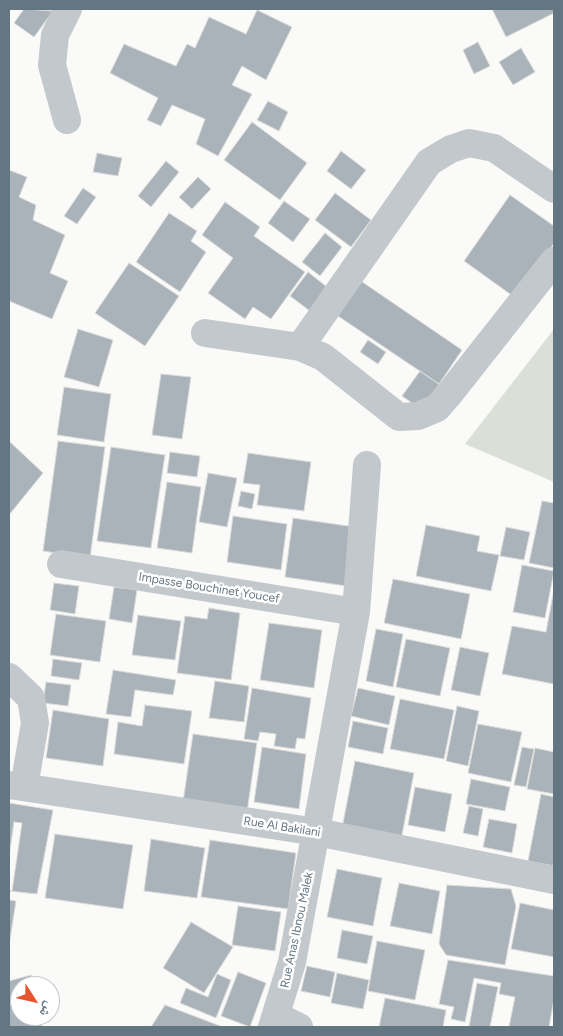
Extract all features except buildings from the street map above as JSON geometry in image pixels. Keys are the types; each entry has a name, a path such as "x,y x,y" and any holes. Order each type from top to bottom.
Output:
{"street":[{"path":"67,120 52,65 55,35 68,9"},
{"path":"300,348 429,162 451,149 469,143 494,148 554,189"},
{"path":"205,333 300,348 323,357 399,417 418,416 437,408 554,261"},
{"name":"Rue Anas Ibnou Malek","path":"283,1024 292,962 356,612 367,465"},
{"name":"Impasse Bouchinet Youcef","path":"62,564 356,612"},
{"path":"9,678 31,698 35,723 17,786"},
{"name":"Rue Al Bakilani","path":"17,786 317,832 554,880"}],"shaded area":[{"path":"554,329 554,482 465,444"}]}
